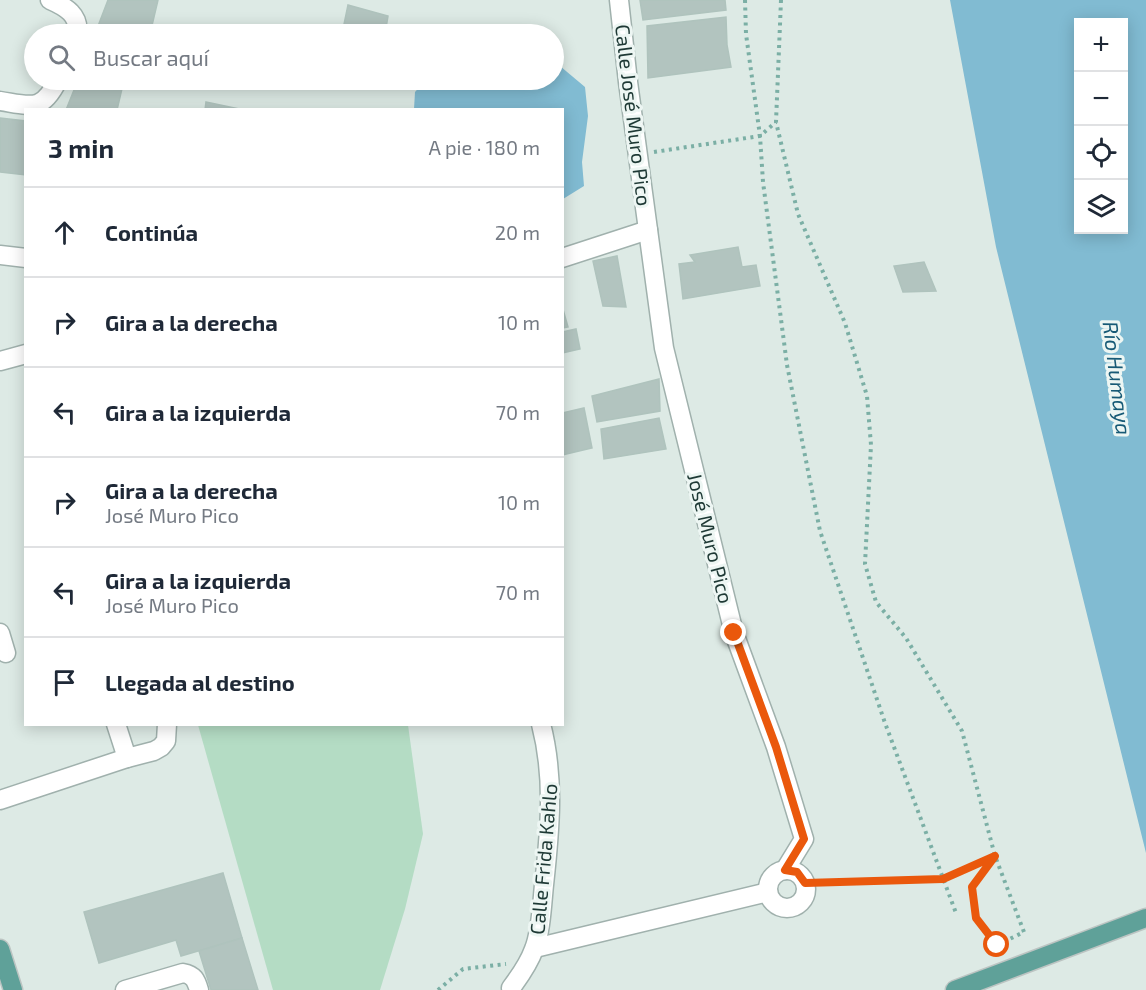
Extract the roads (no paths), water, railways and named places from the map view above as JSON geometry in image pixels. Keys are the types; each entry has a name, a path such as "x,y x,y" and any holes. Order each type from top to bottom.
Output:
{"main road":[{"path":"987,983 1146,918"},
{"path":"955,990 987,983 1146,930"},
{"path":"0,949 13,990"}],"street":[{"path":"50,0 74,15 78,24"},
{"name":"Calle José Muro Pico","path":"619,0 648,230"},
{"path":"0,101 29,105 42,103 52,90"},
{"path":"564,257 648,230"},
{"name":"José Muro Pico","path":"648,230 664,348 734,633 776,747 804,839 785,870"},
{"path":"0,255 24,258"},
{"path":"0,361 24,355"},
{"path":"0,633 6,653"},
{"path":"117,726 127,758"},
{"path":"0,800 154,751 166,741 167,726"},
{"name":"Calle Frida Kahlo","path":"507,989 535,948 543,900 551,812 551,779 541,726"},
{"path":"785,870 797,872 805,883 805,896 792,907 785,908 774,903 768,892 770,879 774,874 785,870"},
{"path":"535,948 768,892"},
{"path":"125,990 183,973 195,978 199,990"}],"water":[{"name":"Río Humaya","path":"950,0 1146,0 1146,853 996,247"},
{"path":"564,69 585,87 588,116 582,162 584,186 564,198 564,108 414,108 417,90 564,90"}]}
